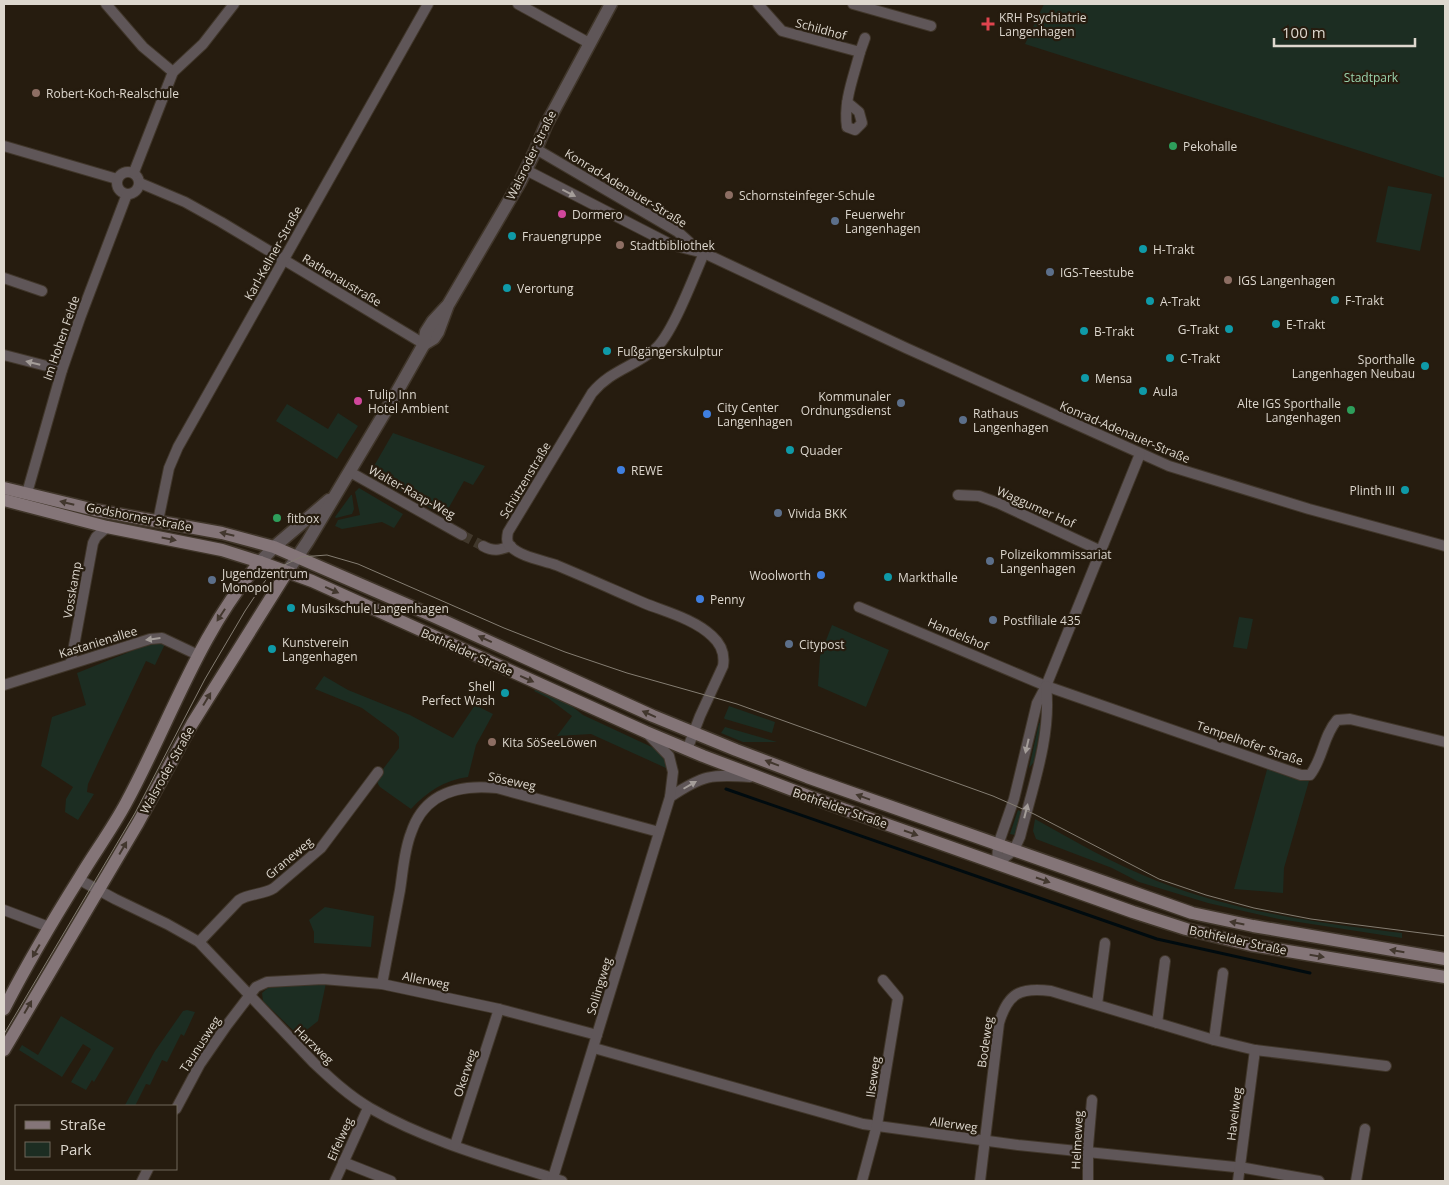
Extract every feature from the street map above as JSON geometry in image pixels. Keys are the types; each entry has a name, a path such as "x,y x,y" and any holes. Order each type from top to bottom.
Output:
{"main road":[{"name":"Godshorner Straße","path":"4,488 95,510 222,533 274,547"},
{"name":"Godshorner Straße","path":"4,500 107,527 213,548 260,562"},
{"name":"Bothfelder Straße","path":"274,547 694,733 807,777 1137,895 1199,915 1445,959"},
{"name":"Bothfelder Straße","path":"260,562 312,581 687,750 756,777 1133,912 1218,938 1251,945 1445,977"},
{"name":"Walsroder Straße","path":"4,1008 49,927 127,802 198,655 234,594 260,562"},
{"name":"Walsroder Straße","path":"4,1050 192,724 287,572"}],"street":[{"path":"106,4 143,47 173,72"},
{"path":"134,172 173,72 203,44 234,4"},
{"name":"Karl-Kellner-Straße","path":"158,521 169,468 178,447 428,4"},
{"path":"518,4 588,43"},
{"name":"Walsroder Straße","path":"287,572 350,472 424,344 434,338 438,332 448,305 526,170 546,125 588,43 611,4"},
{"name":"Schildhof","path":"758,4 782,31 860,52"},
{"path":"853,4 930,26"},
{"name":"Schildhof","path":"847,102 865,38"},
{"path":"4,146 117,179"},
{"name":"Konrad-Adenauer-Straße","path":"536,149 678,232 702,253"},
{"name":"Konrad-Adenauer-Straße","path":"526,170 672,245 702,253 1140,454 1203,478 1322,513 1445,546"},
{"path":"117,179 124,172 134,172"},
{"path":"117,179 118,189 127,194 136,191 140,183 134,172"},
{"name":"Rathenaustraße","path":"140,183 185,202 285,259 424,344"},
{"name":"Im Hohen Felde","path":"27,493 62,370 86,300 127,194"},
{"name":"Schützenstraße","path":"511,546 508,542 508,532 592,393 608,377 646,356 664,341 702,253"},
{"path":"4,278 42,290"},
{"path":"4,355 62,370"},
{"path":"997,864 998,845 1019,779 1037,703 1046,686 1140,454"},
{"name":"Walter-Raap-Weg","path":"350,472 462,534"},
{"name":"Walsroder Straße","path":"260,562 274,547 336,493"},
{"name":"Waggumer Hof","path":"958,495 979,496 998,503 1101,551"},
{"name":"Vosskamp","path":"71,662 93,543 107,527"},
{"path":"483,546 490,550 498,551 511,546 518,552 556,565 700,627 711,634 723,650 723,666 687,750"},
{"name":"Handelshof","path":"859,607 1046,686"},
{"name":"Kastanienallee","path":"4,685 71,662 158,638 198,655"},
{"path":"997,864 1014,850 1020,837 1047,721 1048,701 1046,686"},
{"name":"Tempelhofer Straße","path":"1046,686 1301,775 1310,775 1315,769 1330,728 1337,720 1350,719 1445,742"},
{"name":"Sollingweg","path":"556,1180 597,1036 670,797 673,772 669,756 646,732"},
{"name":"Graneweg","path":"199,942 239,900 247,895 266,893 274,888 321,848 334,833 348,809 378,772"},
{"path":"1019,779 1036,772"},
{"path":"670,797 693,782 711,776 756,777"},
{"name":"Söseweg","path":"382,984 410,835 422,812 441,794 460,788 481,786 497,788 659,832"},
{"name":"Harzweg","path":"78,879 163,921 199,942 279,1029 334,1082 368,1108 399,1124 556,1180"},
{"path":"4,910 49,927"},
{"path":"1097,1004 1104,943"},
{"path":"1157,1022 1165,961"},
{"path":"1214,1040 1223,973"},
{"name":"Allerweg","path":"249,995 256,987 267,982 323,979 382,984 499,1009 597,1036"},
{"name":"Ilseweg","path":"862,1181 878,1126 898,998 883,980"},
{"name":"Bodeweg","path":"980,1181 999,1023 1004,1008 1012,996 1024,991 1037,989 1051,990 1214,1040 1255,1050 1386,1066"},
{"name":"Taunusweg","path":"178,1106 200,1064 249,995"},
{"name":"Okerweg","path":"455,1145 499,1009"},
{"name":"Allerweg","path":"594,1048 845,1121 1088,1153 1240,1168 1319,1181"},
{"name":"Havelweg","path":"1238,1181 1255,1050"},
{"name":"Helmeweg","path":"1088,1181 1092,1100"},
{"name":"Eifelweg","path":"335,1181 368,1108"},
{"path":"1356,1181 1365,1129"},
{"path":"343,1162 391,1181"}],"green space":[{"name":"Stadtpark","path":"1044,4 1445,4 1445,178 1025,44"},
{"path":"1388,186 1432,194 1420,251 1376,242"},
{"path":"287,404 328,429 338,413 358,426 337,459 276,421"},
{"path":"393,433 485,466 473,485 464,481 444,516 370,473"},
{"path":"359,488 403,514 394,528 382,522 342,529 335,526 338,520 360,515 355,492"},
{"path":"351,495 354,509 352,514 336,518 335,517"},
{"path":"1239,617 1253,619 1247,649 1233,647"},
{"path":"832,625 889,650 866,707 818,686 820,656"},
{"path":"154,642 165,644 155,665 146,661 88,784 87,792 94,794 78,820 65,812 66,799 73,787 41,766 52,717 86,705 77,673"},
{"path":"324,676 348,690 410,715 453,738 475,705 493,714 476,745 468,777 444,784 423,797 411,809 378,784 377,777 399,748 399,737 362,708 315,689"},
{"path":"537,688 569,704 583,715 656,749 665,757 666,768 591,734 557,736 572,716 548,698 534,691"},
{"path":"729,706 775,722 772,733 725,719"},
{"path":"1039,723 1041,723 1034,762 1029,768"},
{"path":"725,727 777,742 743,742 721,733"},
{"path":"1268,766 1309,781 1284,868 1283,893 1234,889"},
{"path":"1018,810 1022,812 1015,835 1010,834"},
{"path":"1035,819 1125,867 1187,892 1278,915 1402,933 1402,938 1279,919 1208,903 1139,882 1112,868 1036,839 1033,831"},
{"path":"325,907 374,916 371,947 314,943 314,932 309,920"},
{"path":"326,983 318,1021 299,1036 263,1001 262,993 268,988"},
{"path":"183,1011 195,1012 184,1036 181,1034 167,1062 162,1060 150,1085 146,1084 136,1105 125,1105 155,1051"},
{"path":"61,1016 114,1048 94,1082 92,1080 86,1090 71,1082 91,1049 83,1044 62,1077 19,1050 22,1045 38,1055"}],"waterway":[{"path":"726,789 1157,939 1310,973"}],"tunnel":[{"path":"462,535 483,546"}],"tram line":[{"path":"4,1034 135,813 205,679 265,581 278,568 301,557 327,555 358,564 504,628 565,652 627,673 737,704 993,796 1034,814 1159,879 1206,895 1254,908 1311,919 1445,936"}],"place":[{"name":"KRH Psychiatrie Langenhagen","path":"988,24"},
{"name":"Robert-Koch-Realschule","path":"36,93"},
{"name":"Pekohalle","path":"1173,146"},
{"name":"Schornsteinfeger-Schule","path":"729,195"},
{"name":"Dormero","path":"562,214"},
{"name":"Feuerwehr Langenhagen","path":"835,221"},
{"name":"Frauengruppe","path":"512,236"},
{"name":"Stadtbibliothek","path":"620,245"},
{"name":"H-Trakt","path":"1143,249"},
{"name":"IGS-Teestube","path":"1050,272"},
{"name":"IGS Langenhagen","path":"1228,280"},
{"name":"Verortung","path":"507,288"},
{"name":"F-Trakt","path":"1335,300"},
{"name":"A-Trakt","path":"1150,301"},
{"name":"E-Trakt","path":"1276,324"},
{"name":"G-Trakt","path":"1229,329"},
{"name":"B-Trakt","path":"1084,331"},
{"name":"Fußgängerskulptur","path":"607,351"},
{"name":"C-Trakt","path":"1170,358"},
{"name":"Sporthalle Langenhagen Neubau","path":"1425,366"},
{"name":"Mensa","path":"1085,378"},
{"name":"Aula","path":"1143,391"},
{"name":"Tulip Inn Hotel Ambient","path":"358,401"},
{"name":"Kommunaler Ordnungsdienst","path":"901,403"},
{"name":"Alte IGS Sporthalle Langenhagen","path":"1351,410"},
{"name":"City Center Langenhagen","path":"707,414"},
{"name":"Rathaus Langenhagen","path":"963,420"},
{"name":"Quader","path":"790,450"},
{"name":"REWE","path":"621,470"},
{"name":"Plinth III","path":"1405,490"},
{"name":"Vivida BKK","path":"778,513"},
{"name":"fitbox","path":"277,518"},
{"name":"Polizeikommissariat Langenhagen","path":"990,561"},
{"name":"Woolworth","path":"821,575"},
{"name":"Markthalle","path":"888,577"},
{"name":"Jugendzentrum Monopol","path":"212,580"},
{"name":"Penny","path":"700,599"},
{"name":"Musikschule Langenhagen","path":"291,608"},
{"name":"Postfiliale 435","path":"993,620"},
{"name":"Citypost","path":"789,644"},
{"name":"Kunstverein Langenhagen","path":"272,649"},
{"name":"Shell Perfect Wash","path":"505,693"},
{"name":"Kita SöSeeLöwen","path":"492,742"}]}
